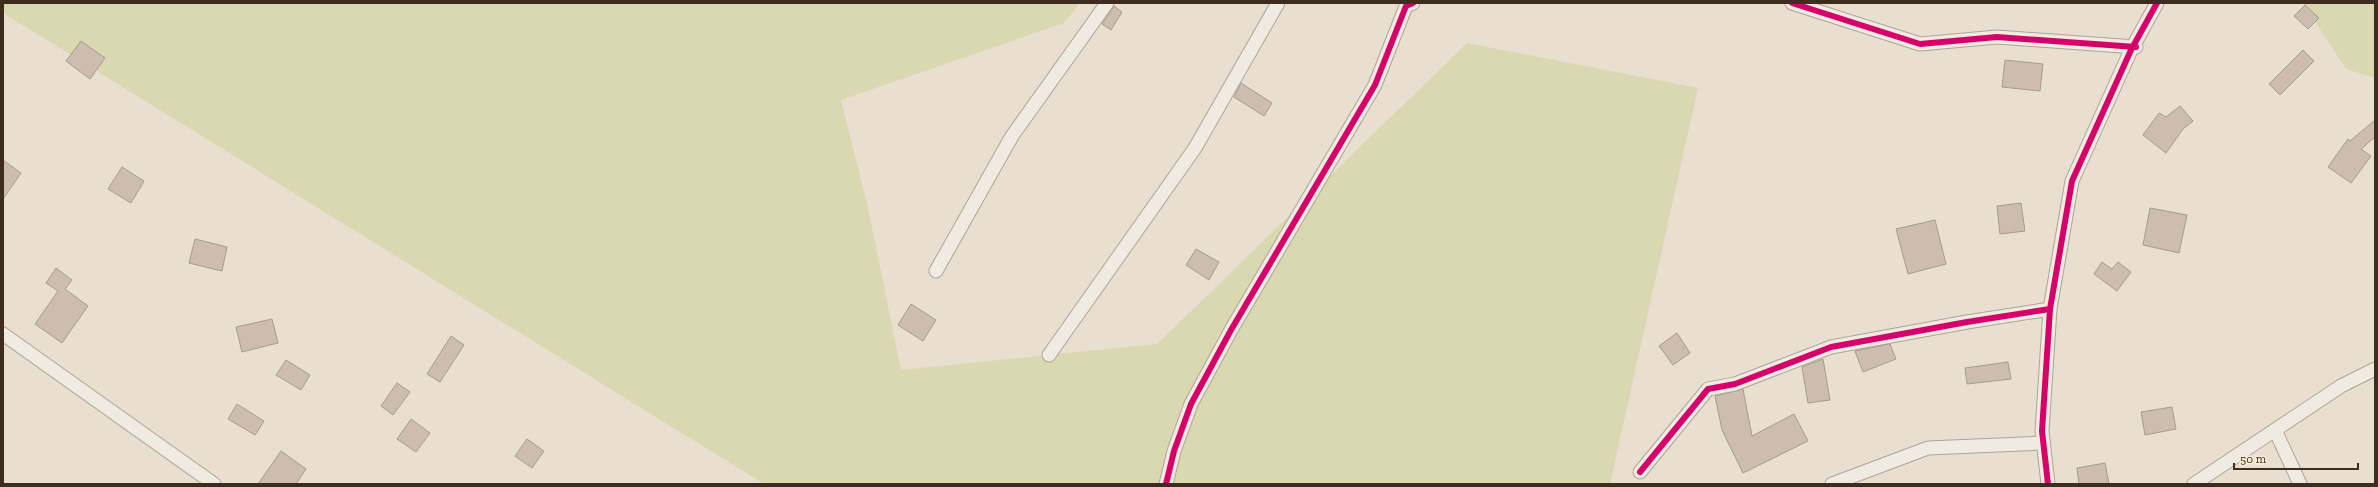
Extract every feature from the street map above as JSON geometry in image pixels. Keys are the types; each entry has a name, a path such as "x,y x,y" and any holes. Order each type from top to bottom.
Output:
{"street":[{"path":"936,271 1012,136 1107,3"},
{"path":"1049,355 1195,148 1278,3"},
{"path":"1166,484 1174,451 1191,404 1231,330 1375,85 1406,6 1413,3"},
{"path":"1792,3 1920,44 1997,37 2134,47"},
{"path":"2048,484 2042,431 2050,309 2072,181 2134,47 2157,3"},
{"path":"1640,472 1708,389 1735,384 1831,347 1967,322 2050,309"},
{"path":"3,334 214,484"},
{"path":"2194,484 2341,386 2375,369"},
{"path":"2275,430 2300,484"},
{"path":"1832,484 1928,448 2043,443"}],"shaded area":[{"path":"3,3 1080,3 1064,23 841,100 867,203 901,370 1157,344 1467,43 1698,88 1610,484 764,484 3,13"},
{"path":"2303,3 2375,3 2375,78 2346,69"}],"building":[{"path":"2305,5 2319,18 2308,29 2294,16"},
{"path":"1114,6 1122,12 1111,30 1102,24"},
{"path":"81,41 105,58 90,79 66,61"},
{"path":"2303,50 2314,61 2280,95 2269,84"},
{"path":"2005,60 2043,64 2040,91 2002,87"},
{"path":"1241,83 1272,103 1264,116 1234,97"},
{"path":"2180,106 2193,121 2183,129 2166,153 2143,135 2159,113 2166,117"},
{"path":"2375,120 2375,137 2361,149 2371,156 2351,183 2328,167 2348,139 2350,141"},
{"path":"3,160 21,173 3,199"},
{"path":"122,167 144,181 131,203 108,189"},
{"path":"2021,203 2025,231 2000,234 1997,206"},
{"path":"2150,208 2187,215 2179,253 2143,245"},
{"path":"1935,220 1946,264 1908,274 1896,229"},
{"path":"195,239 227,247 222,271 189,263"},
{"path":"1196,249 1219,262 1209,280 1186,265"},
{"path":"2102,262 2112,269 2118,262 2131,272 2117,291 2094,274"},
{"path":"56,268 72,280 65,289 88,306 62,343 35,324 58,291 46,283"},
{"path":"911,304 936,320 923,341 898,325"},
{"path":"272,319 278,343 242,352 236,327"},
{"path":"1677,333 1690,353 1673,365 1659,346"},
{"path":"451,336 464,345 440,382 427,374"},
{"path":"1890,344 1896,359 1863,372 1855,351"},
{"path":"1823,359 1830,400 1808,403 1802,367"},
{"path":"286,360 310,375 301,390 276,375"},
{"path":"2008,362 2011,379 1967,384 1965,368"},
{"path":"397,383 410,392 393,415 381,406"},
{"path":"1743,389 1752,436 1794,414 1808,441 1743,473 1722,430 1715,396"},
{"path":"237,404 264,421 255,435 228,419"},
{"path":"2172,407 2176,429 2145,435 2141,412"},
{"path":"411,419 430,433 416,452 397,439"},
{"path":"527,439 544,451 532,468 515,456"},
{"path":"281,451 306,469 296,484 258,484"},
{"path":"2105,463 2109,484 2079,484 2077,468"}],"cycle path":[{"path":"1166,484 1174,451 1191,404 1231,330 1375,85 1406,6 1413,3"},
{"path":"1792,3 1920,44 1997,37 2136,47"},
{"path":"2048,484 2042,431 2050,309 2072,181 2131,50 2157,3"},
{"path":"1640,472 1708,389 1735,384 1831,347 1967,322 2050,309"}]}
